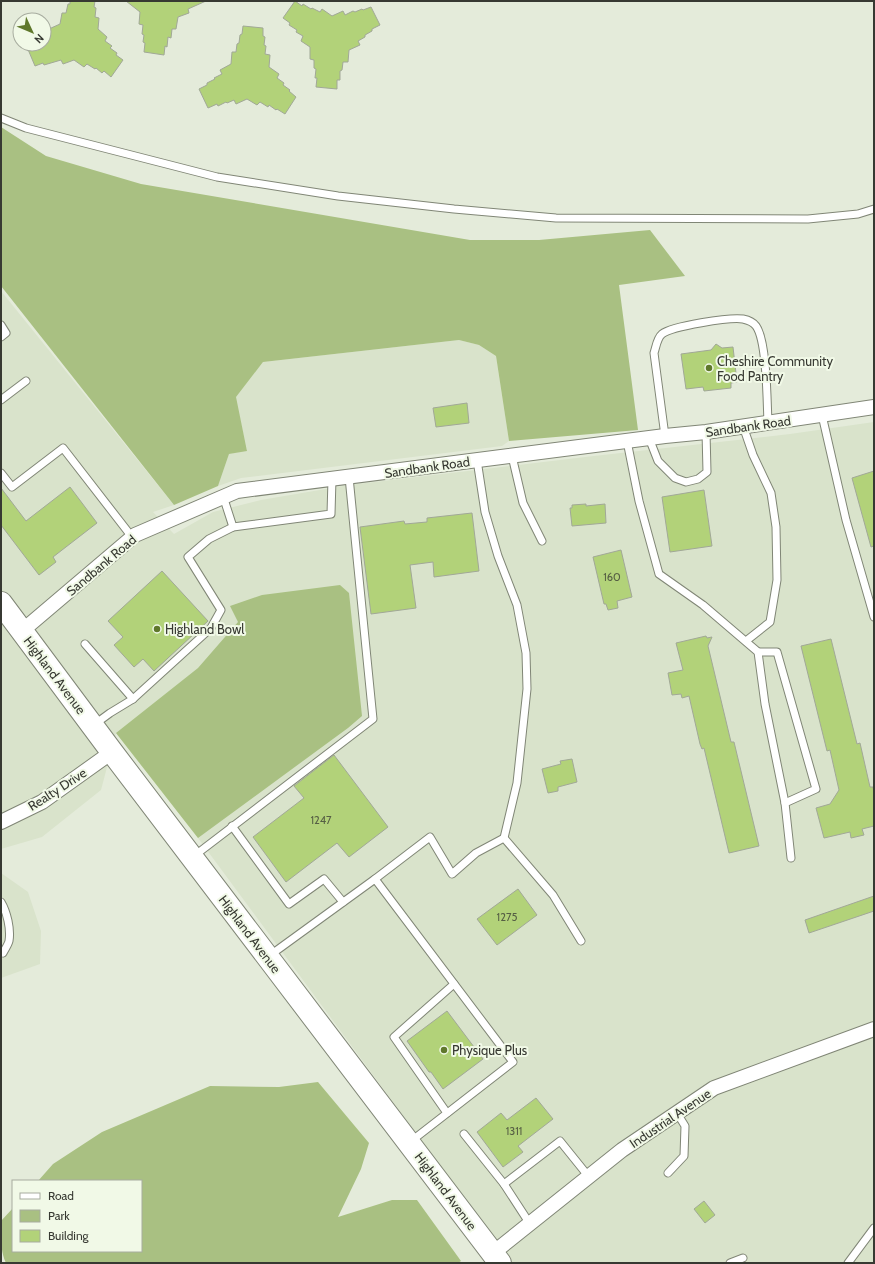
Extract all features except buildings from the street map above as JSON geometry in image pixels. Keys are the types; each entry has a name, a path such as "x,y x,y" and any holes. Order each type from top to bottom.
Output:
{"highway":[{"name":"Highland Avenue","path":"1,603 112,752 496,1258"}],"street":[{"name":"Sandbank Road","path":"22,631 135,535 237,491 706,432 874,407"},
{"name":"Realty Drive","path":"1,822 42,802 112,752"},
{"name":"Industrial Avenue","path":"496,1258 530,1224 622,1150 714,1088 874,1029"}],"lane":[{"path":"1,118 26,128 217,178 338,196 454,210 556,218 808,219 858,214 874,209"},
{"path":"665,436 654,353 656,344 661,334 676,328 732,319 743,319 753,323 762,340 768,422"},
{"path":"1,325 6,333 1,337"},
{"path":"1,400 26,381"},
{"path":"822,415 846,520 874,617"},
{"path":"743,426 753,455 771,493 776,527 777,580 770,622 746,641"},
{"path":"649,438 658,461 675,478 686,482 698,479 707,472 706,432"},
{"path":"627,441 639,501 659,574 703,605 758,652 765,704 785,803 791,858"},
{"path":"1,473 12,487 63,448 132,537"},
{"path":"512,456 523,503 542,541"},
{"path":"268,957 430,837 452,874 476,853 504,838 517,783 527,689 526,653 517,605 498,556 485,512 477,460"},
{"path":"192,857 373,719 349,477"},
{"path":"93,726 110,713 133,699 211,628 221,610 188,557 209,538 233,528 331,514 332,479"},
{"path":"223,496 233,528"},
{"path":"85,644 133,699"},
{"path":"758,652 777,652 816,788 785,803"},
{"path":"232,826 289,904 324,879 342,902"},
{"path":"504,838 553,895 582,941"},
{"path":"375,879 513,1062 409,1142"},
{"path":"1,902 5,910 9,930 9,940 3,953"},
{"path":"447,1113 394,1037 454,984"},
{"path":"668,1173 684,1156 685,1126 677,1113"},
{"path":"464,1134 504,1184 530,1224"},
{"path":"504,1184 560,1141 589,1177"},
{"path":"848,1263 874,1228"},
{"path":"730,1263 743,1258"}],"shaded area":[{"path":"1,291 174,505 153,512 174,534 213,512 261,500 349,485 790,434 874,422 874,1263 512,1263 198,838 116,733 101,790 42,837 1,849"},
{"path":"459,340 479,345 496,356 509,441 502,446 241,478 218,486 229,454 247,450 235,397 263,362"},
{"path":"1,873 28,892 41,931 40,964 1,978"}],"green space":[{"path":"1,127 46,156 141,184 470,240 539,240 650,230 685,276 619,285 638,430 509,441 496,356 479,345 459,340 263,362 236,397 247,451 229,454 218,486 174,505 1,286"},
{"path":"340,585 349,593 362,716 348,728 198,838 116,733 198,668 238,622 230,606 262,595"},
{"path":"318,1082 369,1143 361,1169 338,1217 392,1200 417,1200 461,1261 458,1263 6,1263 2,1248 1,1221 12,1209 12,1252 142,1252 142,1180 39,1180 53,1164 102,1132 210,1086 279,1087"}],"place":[{"name":"Cheshire Community Food Pantry","path":"709,368"},
{"name":"Highland Bowl","path":"157,629"},
{"name":"Physique Plus","path":"444,1050"}]}
